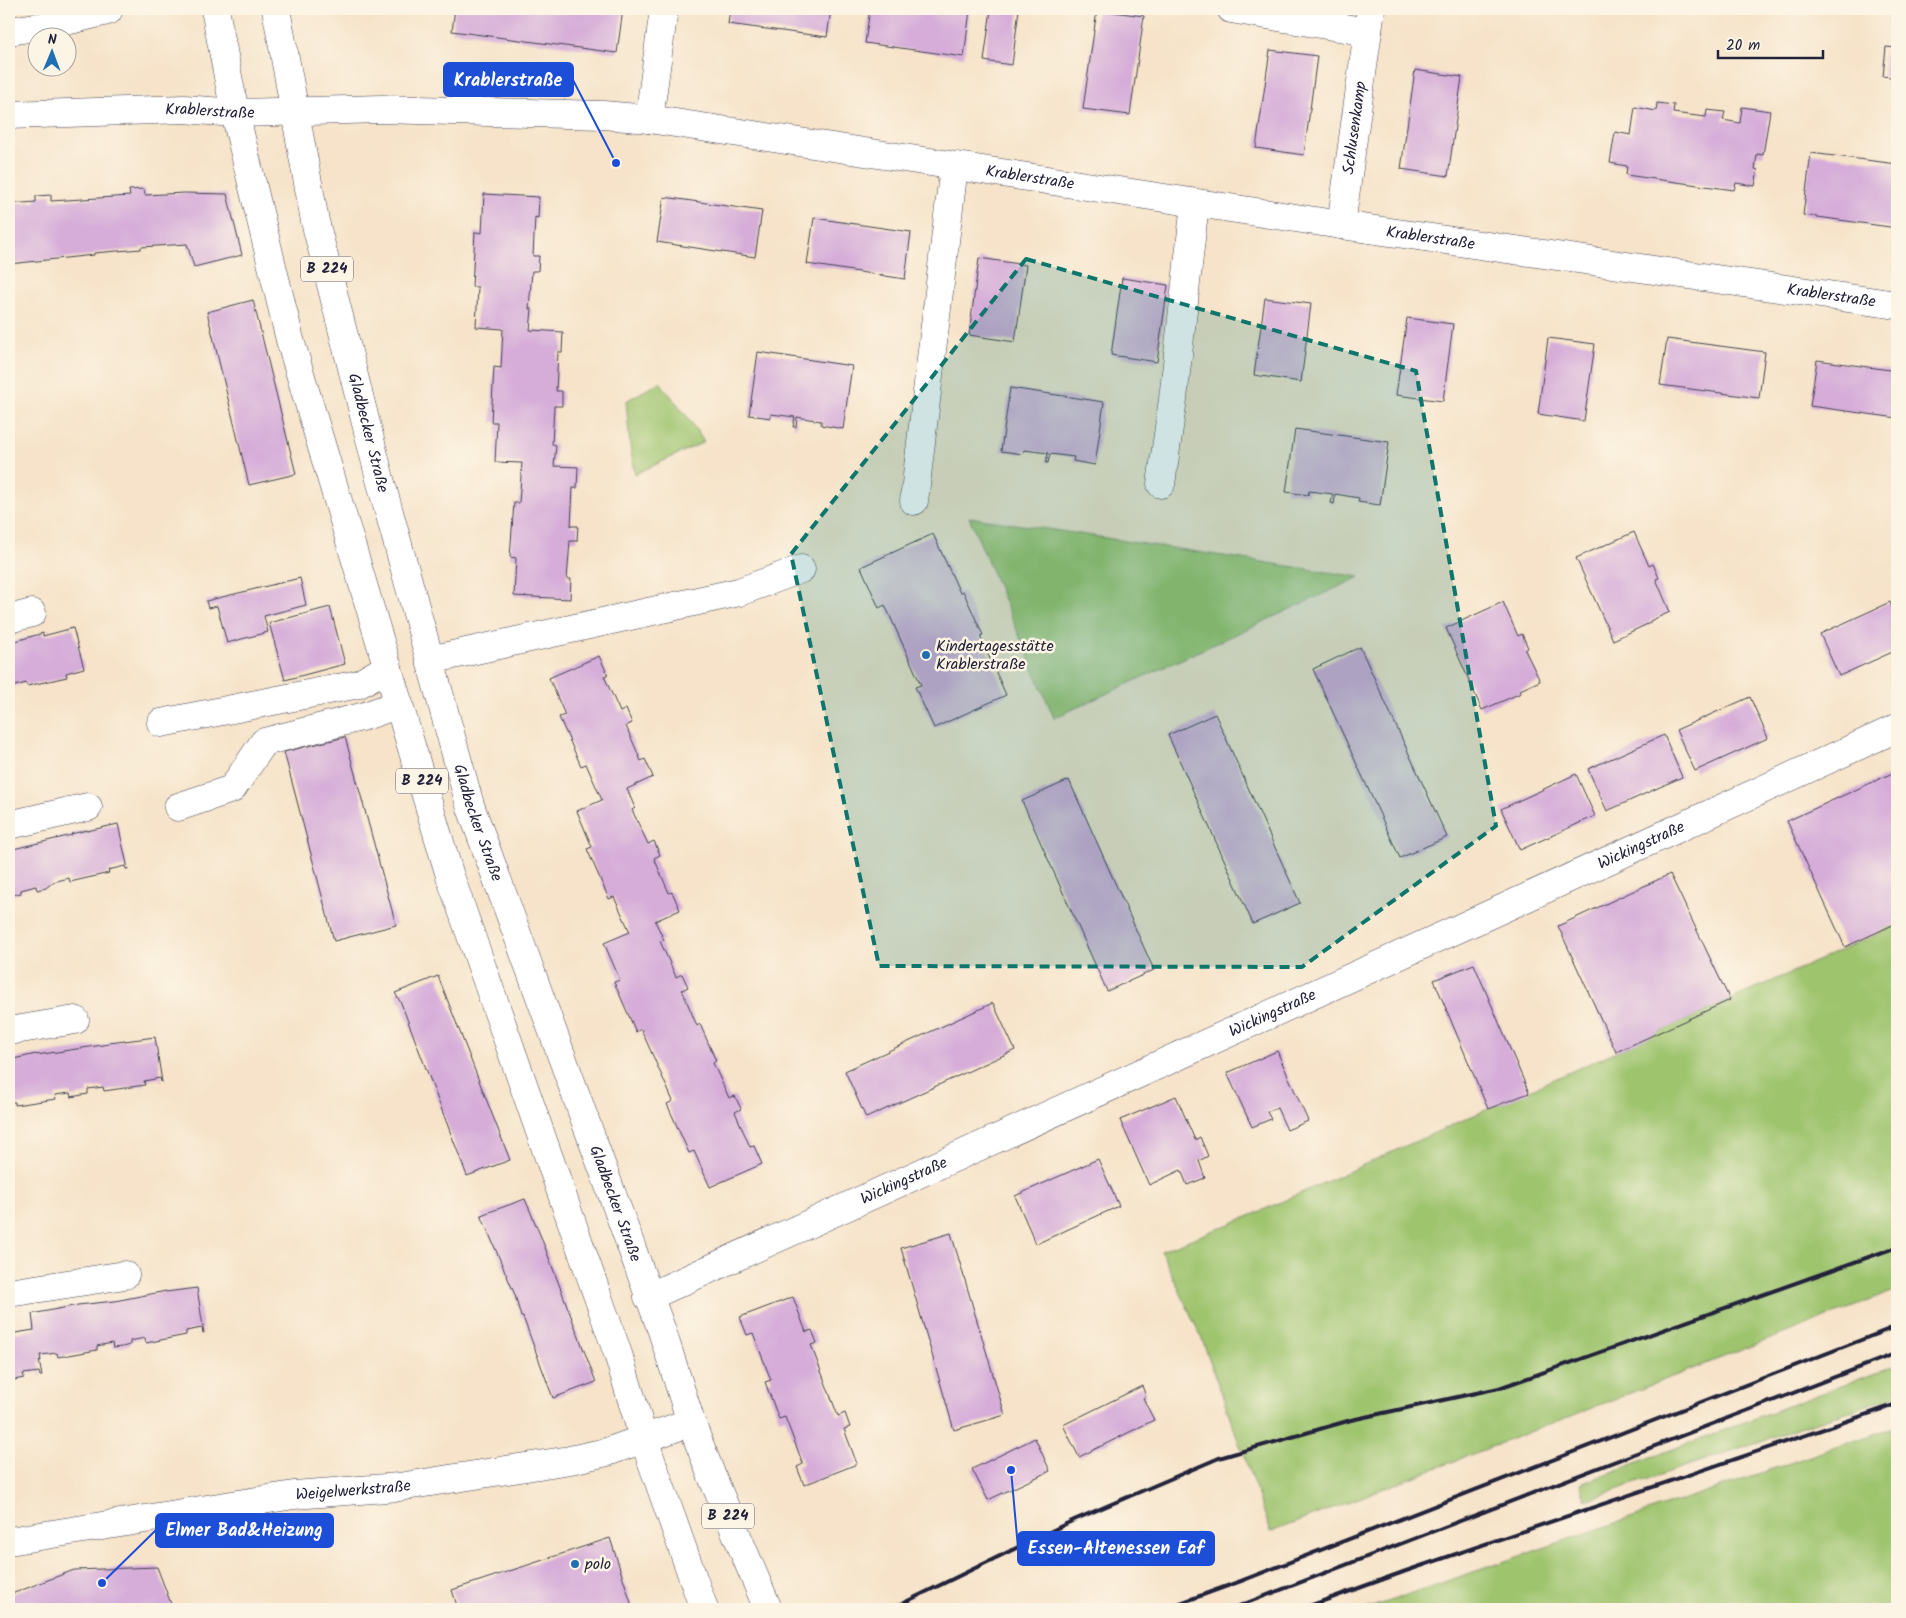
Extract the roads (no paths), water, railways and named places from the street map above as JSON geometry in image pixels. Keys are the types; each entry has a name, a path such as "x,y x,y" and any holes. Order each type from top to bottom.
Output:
{"street":[{"path":"9,31 50,25 108,11 109,9"},
{"name":"B 224","path":"215,9 235,112 290,340 450,876 618,1354 644,1440 704,1609"},
{"name":"Gladbecker Straße","path":"276,9 315,221 381,483 470,805 662,1331 691,1422 768,1609"},
{"path":"649,119 664,9"},
{"name":"Schlusenkamp","path":"1231,9 1369,20 1341,225"},
{"name":"Krablerstraße","path":"9,115 184,109 235,112 382,109 583,115 649,119 1341,225 1897,305"},
{"path":"914,501 954,166"},
{"path":"1161,484 1173,399 1195,203"},
{"path":"430,660 739,592 801,569"},
{"path":"161,723 359,684 388,667"},
{"path":"178,807 232,789 264,742 365,716 399,704"},
{"name":"Wickingstraße","path":"648,1297 1897,728"},
{"path":"9,825 88,806"},
{"path":"9,1031 75,1020"},
{"path":"9,1293 125,1275"},
{"name":"Weigelwerkstraße","path":"9,1541 294,1495 399,1487 570,1460 607,1452 691,1422"}],"railway":[{"path":"891,1609 1074,1520 1219,1458 1351,1420 1499,1388 1897,1247"},
{"path":"1164,1609 1241,1581 1897,1326"},
{"path":"1231,1609 1897,1353"},
{"path":"1301,1609 1406,1571 1897,1404"}],"place":[{"name":"Krablerstraße","path":"616,163"},
{"name":"Kindertagesstätte Krablerstraße","path":"926,655"},
{"name":"Essen-Altenessen Eaf","path":"1011,1470"},
{"name":"polo","path":"575,1564"},
{"name":"Elmer Bad&Heizung","path":"102,1583"}]}
